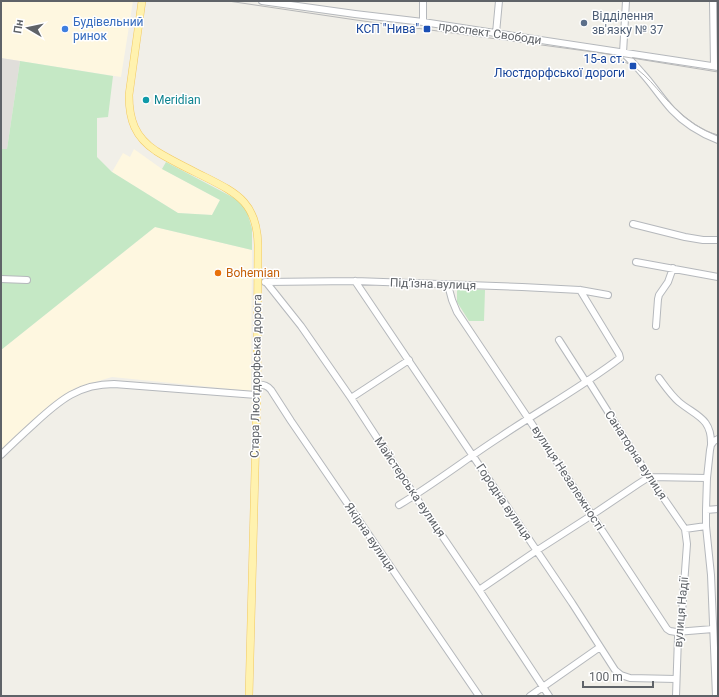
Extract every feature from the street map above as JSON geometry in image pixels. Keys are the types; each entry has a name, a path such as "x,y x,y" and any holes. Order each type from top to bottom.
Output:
{"main road":[{"name":"Стара Люстдорфська дорога","path":"142,1 129,95 129,107 133,125 142,140 156,152 231,190 243,200 253,216 257,230 257,395 249,696"}],"street":[{"name":"проспект Свободи","path":"262,1 423,22 716,67"},
{"path":"423,1 423,22"},
{"path":"496,33 499,1"},
{"path":"626,1 623,53 642,72 672,110 682,120 705,135 718,140"},
{"path":"713,1 716,67"},
{"path":"633,224 685,237 703,240 718,240"},
{"path":"636,262 718,277"},
{"path":"656,326 659,295 668,282 673,268"},
{"path":"1,279 27,280"},
{"name":"Підʼїзна вулиця","path":"257,280 266,282 355,281 580,290 608,295"},
{"name":"Городна вулиця","path":"355,281 572,603 615,670 621,675 630,678 676,679"},
{"name":"Майстерська вулиця","path":"266,282 302,326 549,696"},
{"name":"вулиця Незалежності","path":"448,285 457,312 665,626 670,631 679,632"},
{"path":"399,505 415,496 472,454 619,359 619,354 580,290"},
{"name":"Санаторна вулиця","path":"558,340 587,381 649,477 685,529"},
{"path":"351,398 409,360"},
{"path":"658,378 678,402 695,412 704,420 711,434 707,478 706,526 711,575 713,629 716,638 716,696"},
{"path":"1,455 60,401 70,395 93,386 114,384 257,395"},
{"name":"Якірна вулиця","path":"257,384 264,385 271,390 479,696"},
{"path":"711,447 714,441 718,439"},
{"path":"479,590 649,477 707,478"},
{"path":"706,510 718,509"},
{"path":"685,529 706,526"},
{"name":"вулиця Надії","path":"676,696 679,632 681,626 687,544 685,529"},
{"path":"711,575 718,574"},
{"path":"679,632 713,629"},
{"path":"530,696 600,647"}],"shaded area":[{"name":"Будівельний ринок","path":"1,1 133,1 121,77 1,58"},
{"path":"1,58 20,61 7,149 1,149"},
{"path":"134,149 162,169 220,200 212,215 178,213 112,172 123,153 130,157"},
{"path":"155,227 252,250 251,391 112,377 75,388 1,449 1,350"}],"green space":[{"path":"20,61 113,76 108,117 97,118 97,157 112,172 178,213 212,215 220,200 162,169 166,162 238,200 247,211 252,229 252,250 155,227 1,350 1,149 7,149"},
{"path":"457,288 485,290 484,321 469,321 457,302"}],"tram line":[{"path":"228,1 601,53 718,72"},
{"path":"620,60 629,64 644,75 669,102 690,121 706,131 718,135"}],"place":[{"name":"Відділення зв'язку № 37","path":"584,23"},
{"name":"Будівельний ринок","path":"65,29"},
{"name":"КСП \"Нива\"","path":"427,29"},
{"name":"15-а ст. Люстдорфської дороги","path":"633,66"},
{"name":"Meridian","path":"146,100"},
{"name":"Bohemian","path":"218,273"}]}
